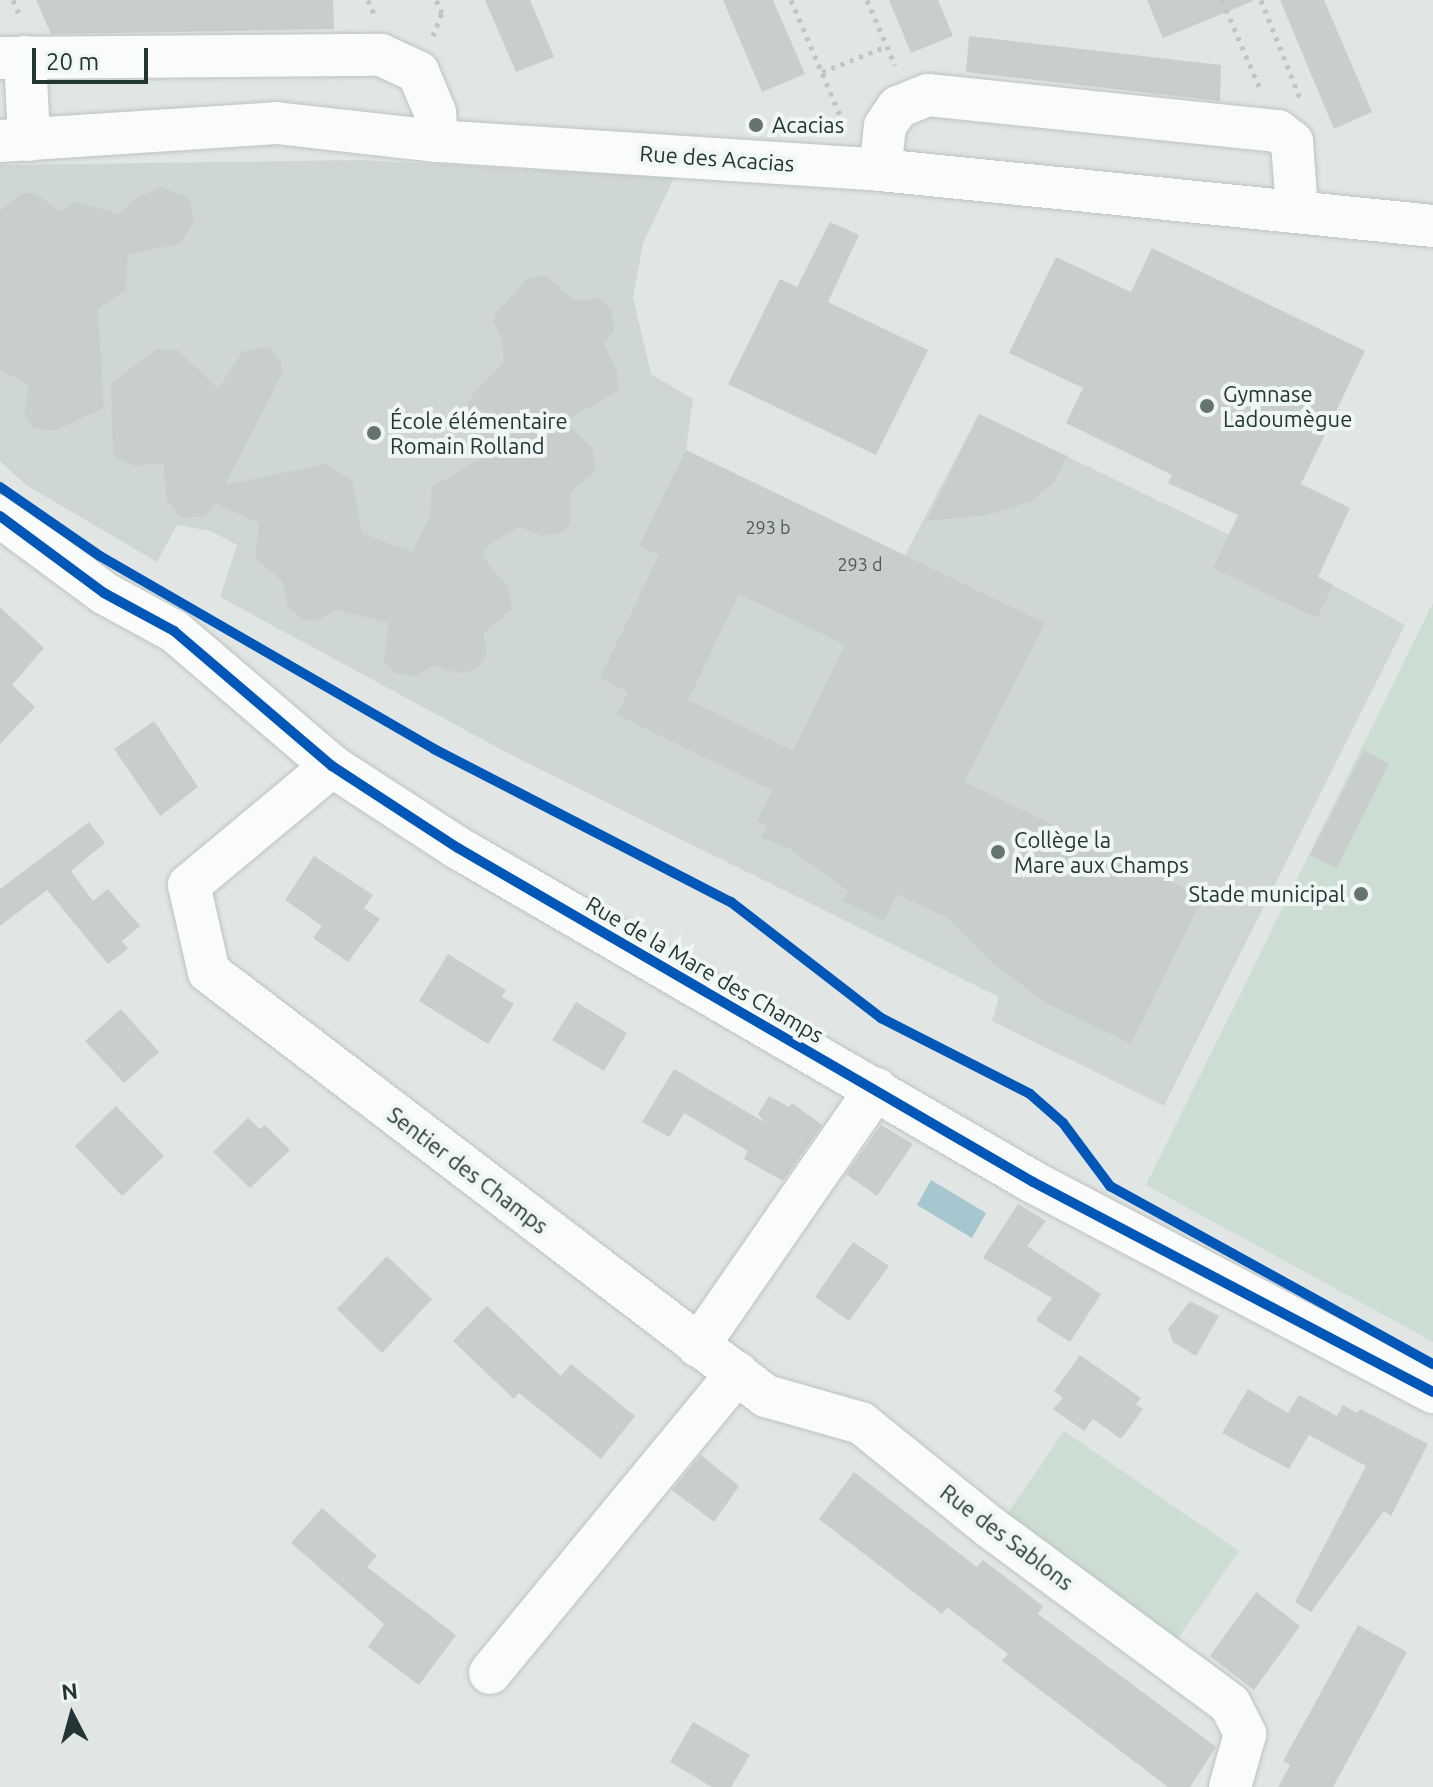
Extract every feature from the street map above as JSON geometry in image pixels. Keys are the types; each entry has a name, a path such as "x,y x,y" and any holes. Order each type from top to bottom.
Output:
{"street":[{"path":"15,140 12,58 381,55 418,72 435,112 437,141"},
{"path":"863,169 898,107 928,95 1285,136 1297,210"},
{"name":"Rue des Acacias","path":"15,140 141,128 276,123 437,141 863,169 1433,226"},
{"name":"Rue de la Mare des Champs","path":"0,516 104,593 174,631 332,766 689,986 876,1089 1033,1182 1433,1392"},
{"name":"Sentier des Champs","path":"332,766 189,885 209,972 698,1346"},
{"path":"698,1346 876,1089"},
{"name":"Rue des Sablons","path":"698,1346 766,1396 861,1423 990,1527 1230,1704 1245,1734 1230,1787"},
{"path":"490,1673 737,1373"}],"path":[{"path":"791,0 863,169"},
{"path":"867,0 911,102"},
{"path":"1222,0 1285,136 1312,128 1261,0"},
{"path":"822,72 887,46"}],"shaded area":[{"path":"360,160 674,178 643,243 633,297 651,374 693,399 686,450 905,555 979,414 1333,585 1405,625 1164,1106 992,1021 999,997 517,758 220,597 237,545 211,531 177,525 157,562 26,485 0,461 0,165"}],"green space":[{"name":"Stade municipal","path":"1433,603 1433,1342 1146,1185"},
{"path":"1064,1431 1239,1551 1177,1640 1003,1520"}],"water":[{"path":"931,1180 986,1213 972,1238 917,1205"}],"building":[{"path":"36,0 333,0 334,29 51,34"},
{"path":"485,0 530,0 554,57 516,72"},
{"path":"723,0 773,0 805,74 762,92"},
{"path":"889,0 938,0 953,36 911,53"},
{"path":"1147,0 1253,0 1253,1 1163,38"},
{"path":"1280,0 1324,0 1372,112 1334,129"},
{"path":"969,36 1221,65 1220,101 966,72"},
{"path":"161,187 189,198 194,221 180,244 128,254 126,290 98,309 104,408 56,430 34,428 24,416 29,385 0,370 0,211 22,193 35,193 59,211 77,202 119,214 137,198"},
{"path":"830,222 859,235 828,302 928,350 876,455 728,384 780,279 797,287"},
{"name":"Gymnase Ladoumègue","path":"1152,248 1365,351 1301,484 1350,508 1318,577 1333,585 1317,618 1213,568 1238,515 1168,483 1172,475 1066,423 1083,388 1009,353 1056,257 1131,292"},
{"path":"546,275 574,301 600,298 612,310 614,331 604,344 617,371 618,391 565,421 592,448 596,470 571,492 570,524 563,532 543,536 519,527 491,543 482,556 508,587 512,608 484,634 486,656 475,670 459,673 433,666 416,676 396,674 384,661 389,623 337,610 317,621 301,619 288,607 282,581 255,558 259,523 215,503 205,516 182,518 167,501 163,463 134,466 113,456 111,383 157,349 178,350 218,389 243,351 269,347 281,361 282,374 225,485 325,464 352,480 362,533 412,552 430,516 432,487 490,453 461,417 473,394 504,361 501,336 493,322 496,313 528,278"},
{"path":"979,414 1067,456 1054,482 1032,501 989,515 927,521"},
{"path":"686,450 1045,623 964,782 1203,897 1131,1044 1048,1004 991,962 946,917 897,894 884,921 843,901 848,891 790,849 761,837 767,826 757,821 772,790 617,715 628,692 600,678 659,555 639,546","holes":["739,594 845,645 793,751 688,700"]},
{"path":"0,607 44,648 12,685 35,707 0,744"},
{"path":"154,721 198,787 160,816 114,749"},
{"path":"1364,750 1389,764 1337,868 1310,855"},
{"path":"89,822 105,843 71,871 93,901 108,889 140,926 122,941 128,949 108,964 47,890 0,926 0,889"},
{"path":"314,856 373,895 364,908 380,919 348,962 313,938 322,926 285,900"},
{"path":"448,954 506,990 502,997 514,1004 488,1044 419,1001"},
{"path":"576,1002 627,1033 604,1071 552,1040"},
{"path":"121,1009 159,1052 124,1083 85,1041"},
{"path":"674,1069 764,1122 758,1114 769,1096 789,1107 792,1103 822,1125 783,1181 744,1159 748,1151 684,1113 669,1137 642,1122"},
{"path":"116,1106 164,1156 122,1196 75,1146"},
{"path":"248,1118 260,1129 265,1125 290,1150 250,1188 213,1152"},
{"path":"881,1125 913,1144 877,1196 846,1174"},
{"path":"1018,1204 1046,1221 1027,1246 1101,1294 1070,1342 1036,1320 1052,1298 983,1258"},
{"path":"853,1242 889,1266 849,1321 815,1297"},
{"path":"387,1256 432,1299 382,1353 337,1309"},
{"path":"1190,1301 1219,1316 1196,1356 1173,1342 1168,1329"},
{"path":"487,1306 561,1376 571,1364 635,1416 601,1459 519,1393 514,1399 453,1341"},
{"path":"1080,1355 1141,1398 1136,1404 1143,1409 1121,1439 1093,1419 1084,1431 1053,1409 1063,1398 1054,1391"},
{"path":"1248,1389 1288,1413 1299,1395 1337,1416 1343,1405 1357,1413 1360,1409 1428,1444 1391,1516 1384,1511 1311,1612 1295,1602 1366,1466 1309,1435 1289,1469 1222,1433"},
{"path":"701,1455 739,1486 714,1522 672,1490"},
{"path":"854,1472 977,1567 983,1560 1043,1606 1038,1614 1216,1747 1190,1787 1168,1787 1002,1661 1008,1654 947,1607 942,1614 819,1519"},
{"path":"322,1508 377,1556 367,1567 456,1635 419,1685 368,1647 384,1624 291,1543"},
{"path":"1256,1592 1300,1626 1254,1690 1210,1656"},
{"path":"1358,1625 1407,1652 1333,1787 1278,1787 1290,1765 1283,1761"},
{"path":"693,1722 750,1755 731,1787 712,1787 670,1762"}],"cycle path":[{"path":"0,487 100,556 434,749 731,902 881,1018 1030,1094 1063,1123 1110,1186 1433,1364"},
{"path":"0,516 104,593 174,631 332,766 458,848 1033,1182 1433,1392"}],"place":[{"name":"Acacias","path":"756,125"},
{"name":"Gymnase Ladoumègue","path":"1207,406"},
{"name":"École élémentaire Romain Rolland","path":"374,433"},
{"name":"Collège la Mare aux Champs","path":"998,852"},
{"name":"Stade municipal","path":"1361,894"}]}
